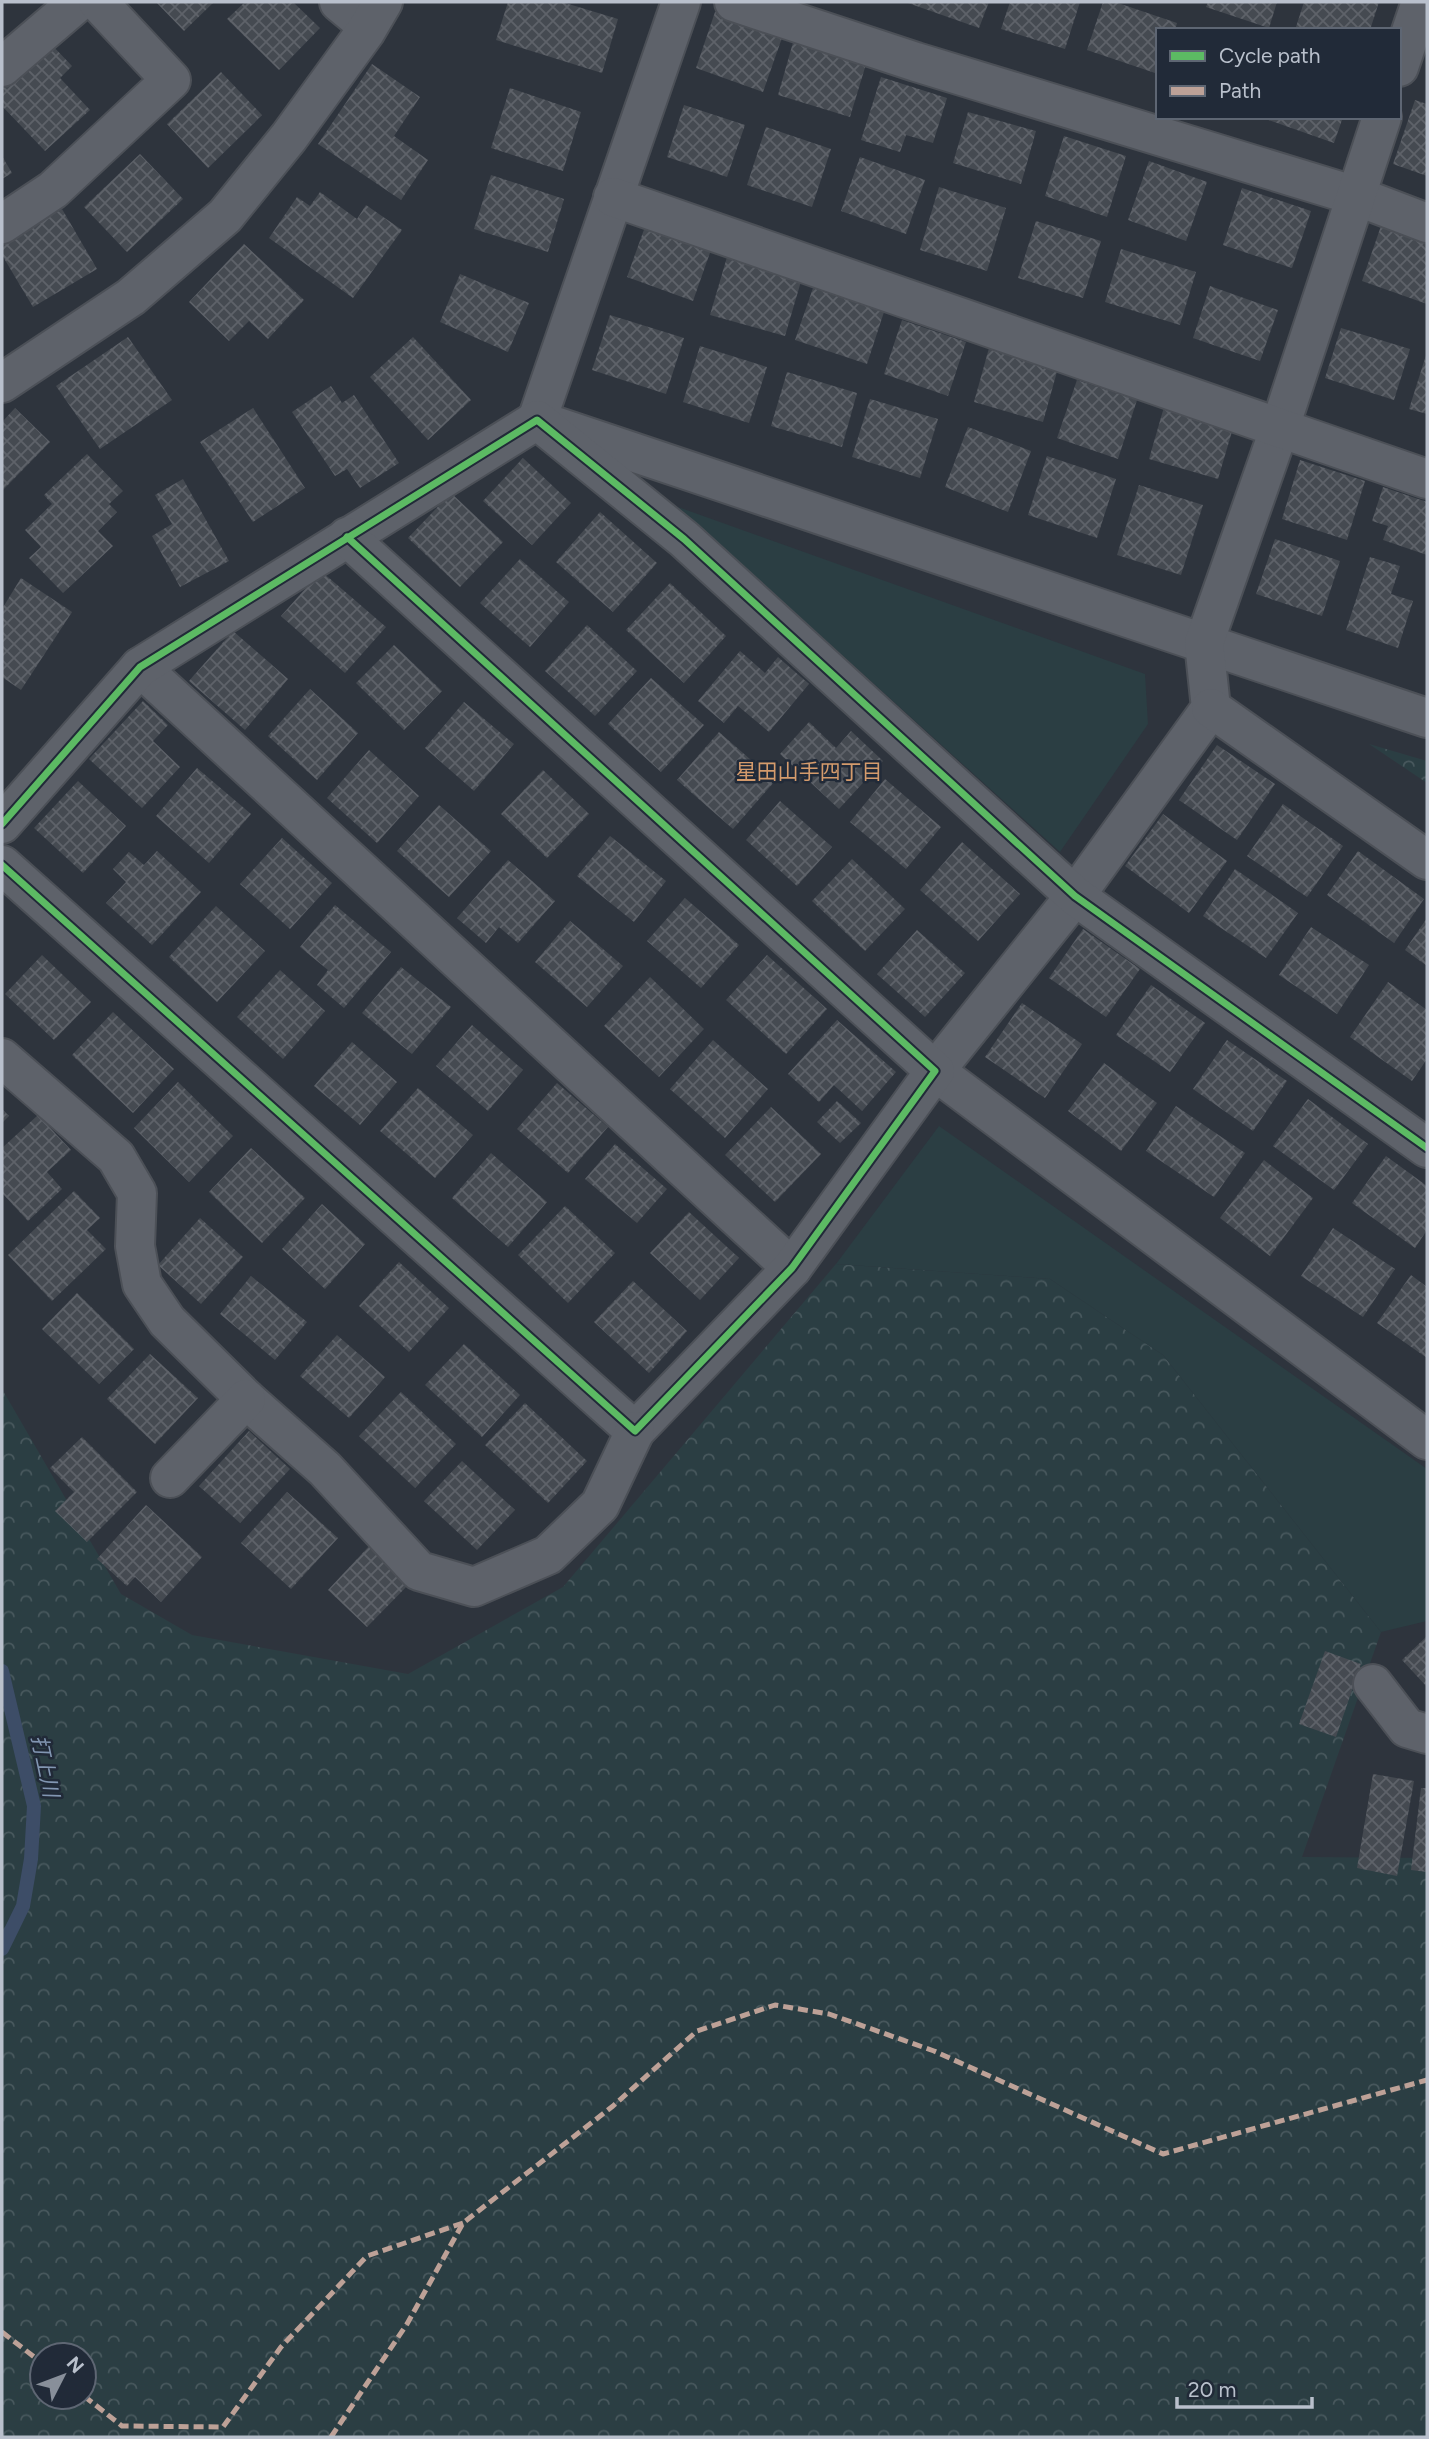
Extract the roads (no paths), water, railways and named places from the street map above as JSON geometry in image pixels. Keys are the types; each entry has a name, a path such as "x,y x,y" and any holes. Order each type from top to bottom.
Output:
{"street":[{"path":"2,67 78,2"},
{"path":"2,224 53,190 171,80 98,2"},
{"path":"2,383 131,297 225,216 289,137 376,14 339,2"},
{"path":"2,824 139,667 537,420 681,2"},
{"path":"734,2 916,62 1356,196 1427,223"},
{"path":"1401,60 1421,2"},
{"path":"2,1058 116,1157 137,1193 135,1246 142,1284 167,1321 246,1399 325,1469 419,1571 474,1587 548,1555 600,1505 635,1431 792,1268 935,1071 1075,896 1211,708 1204,643 1280,427 1381,119"},
{"path":"613,197 1427,478"},
{"path":"537,420 1427,718"},
{"path":"537,420 684,539 1075,896 1427,1148"},
{"path":"347,537 935,1071 1427,1440"},
{"path":"139,667 792,1268"},
{"path":"1211,708 1427,860"},
{"path":"2,865 635,1431"},
{"path":"170,1478 246,1399"},
{"path":"1373,1684 1407,1728 1427,1734"}],"waterway":[{"name":"打上川","path":"2,1671 34,1806 31,1859 23,1906 2,1949"}],"district":[{"name":"星田山手四丁目","path":"809,772"}]}
